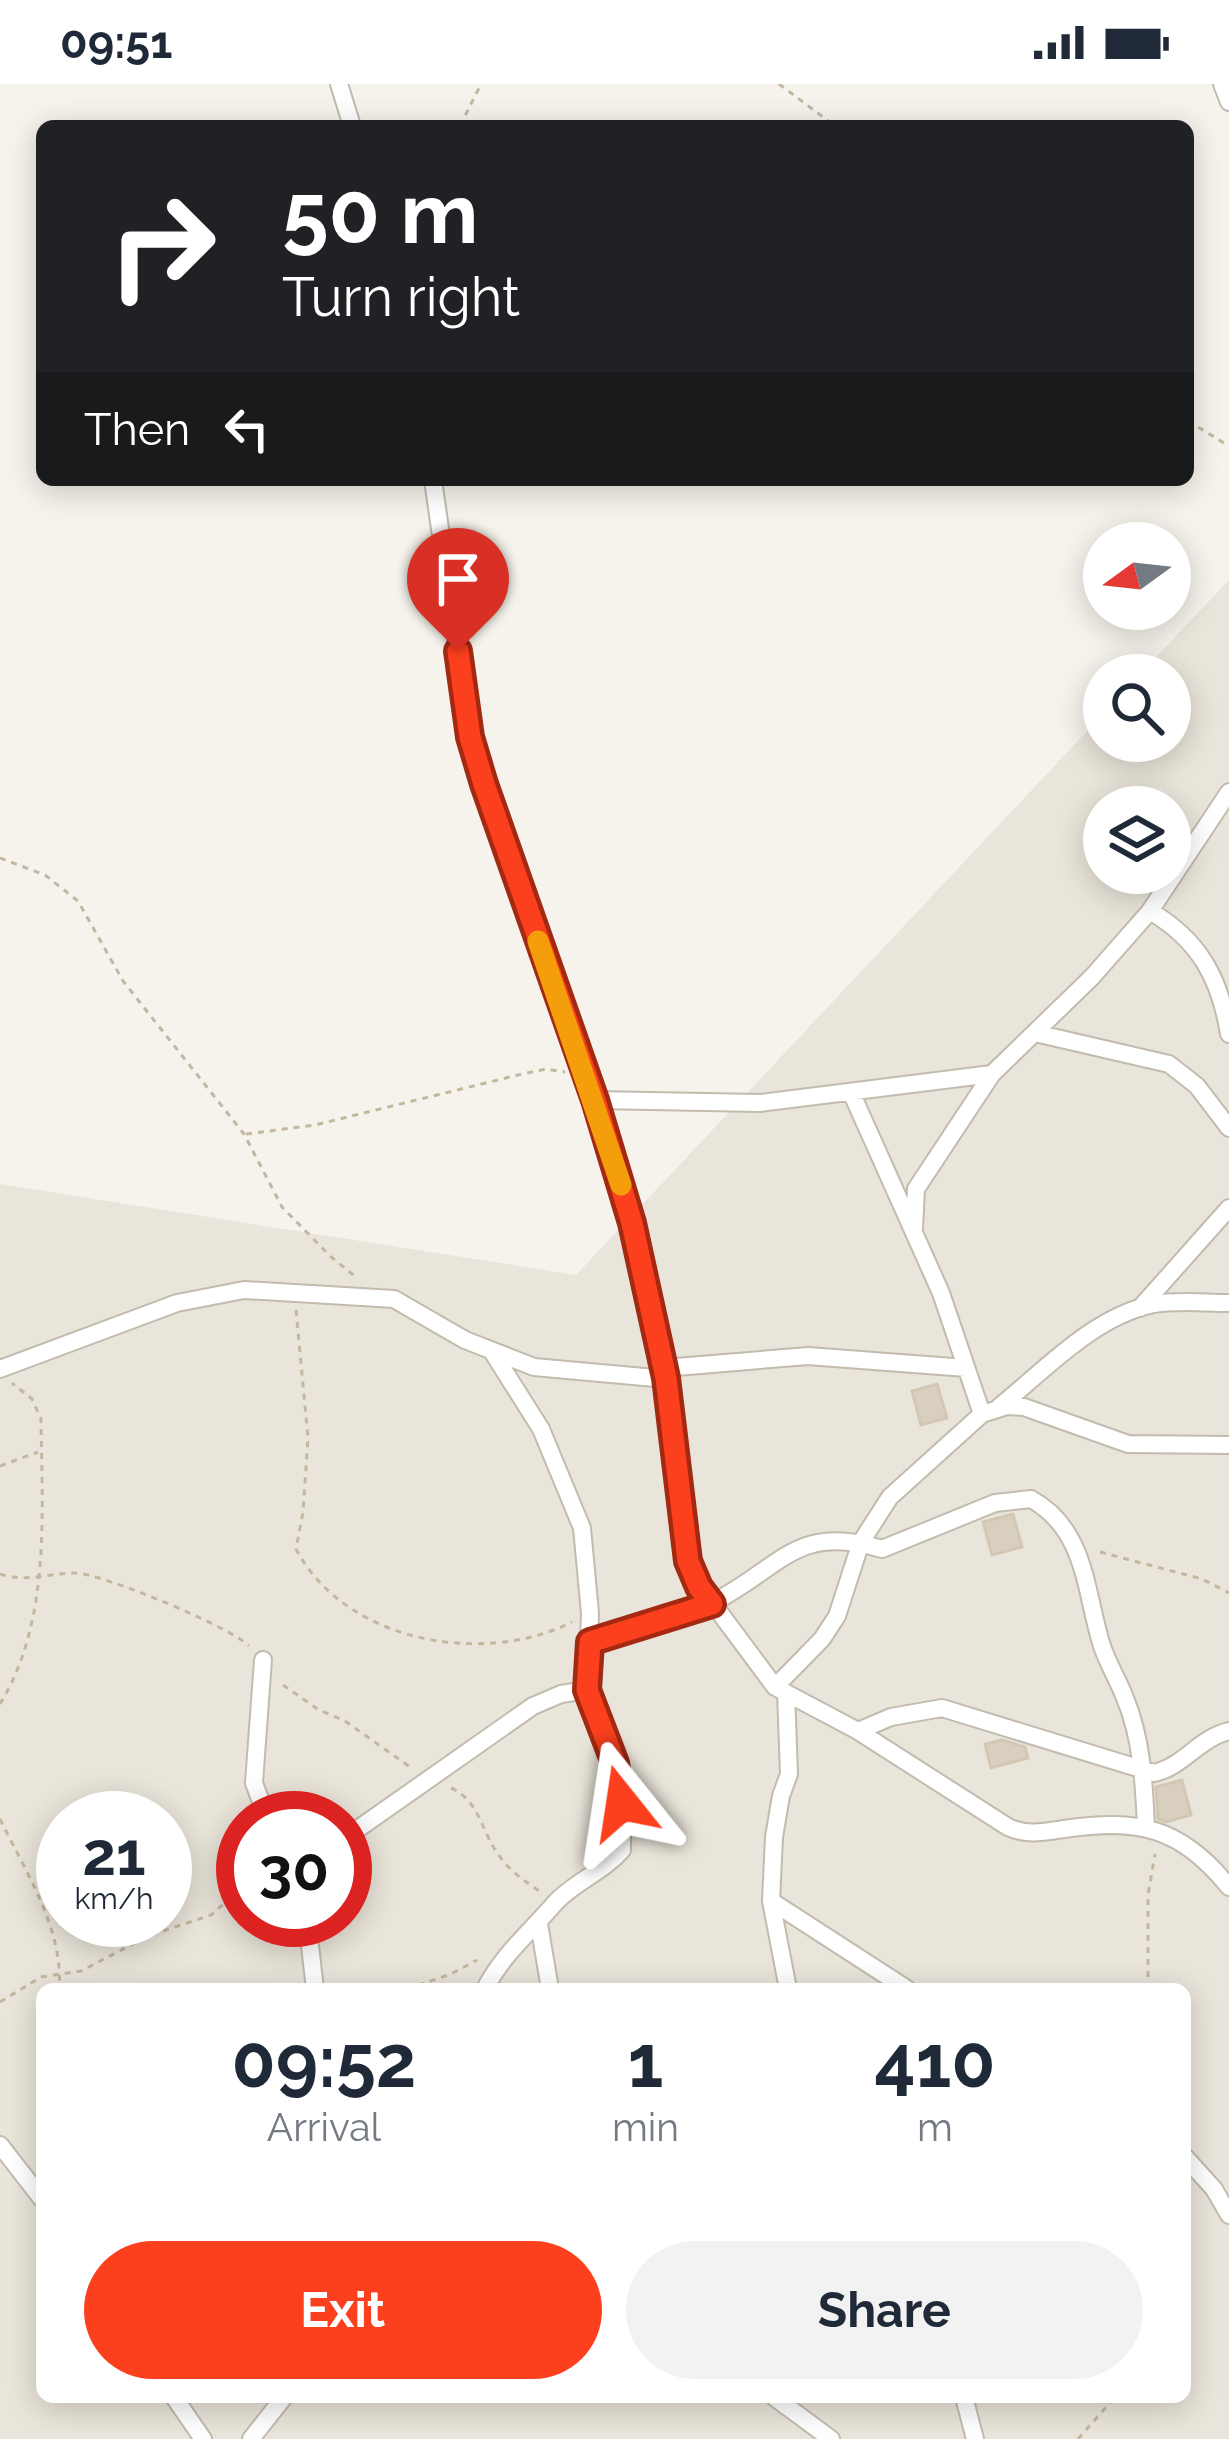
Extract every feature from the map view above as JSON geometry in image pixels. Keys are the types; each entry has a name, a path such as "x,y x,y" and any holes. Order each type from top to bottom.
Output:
{"street":[{"path":"339,84 350,120"},
{"path":"1222,84 1229,102"},
{"path":"434,486 470,737 595,1100 632,1223 665,1373 688,1561 699,1587 780,1690 858,1731 1016,1831 1122,1822 1146,1827 1200,1854 1229,1887"},
{"path":"914,1228 916,1190 992,1074 1092,977 1150,911 1229,792"},
{"path":"1150,911 1177,927 1224,985 1229,1034"},
{"path":"1035,1033 1168,1064 1197,1086 1229,1128"},
{"path":"595,1100 735,1104 992,1074"},
{"path":"851,1092 914,1228 966,1368 988,1412"},
{"path":"1140,1308 1229,1208"},
{"path":"0,1371 177,1303 244,1290 394,1299 493,1353 534,1367 665,1373 808,1356 966,1368"},
{"path":"787,1983 771,1901 774,1837 789,1774 780,1690 837,1616 861,1542 890,1497 988,1412 1095,1329 1140,1308 1173,1302 1229,1303"},
{"path":"488,1983 520,1937 622,1850 622,1803 615,1763 587,1690 587,1555 573,1502 541,1429 493,1353"},
{"path":"988,1412 1024,1407 1128,1444 1229,1445"},
{"path":"590,1642 712,1604 812,1542 861,1542 885,1548 995,1503 1022,1498 1042,1505 1068,1533 1084,1567 1102,1645 1126,1699 1144,1771 1146,1827"},
{"path":"257,1791 263,1660"},
{"path":"372,1819 533,1706 587,1690"},
{"path":"858,1731 891,1717 943,1708 1144,1771 1163,1772 1215,1735 1229,1731"},
{"path":"771,1901 898,1983"},
{"path":"539,1924 549,1983"},
{"path":"311,1947 314,1983"},
{"path":"0,2145 36,2191"},
{"path":"1191,2164 1214,2189 1229,2216"},
{"path":"178,2403 203,2439"},
{"path":"251,2439 279,2403"},
{"path":"782,2403 831,2439"},
{"path":"966,2403 975,2439"}],"path":[{"path":"463,120 481,84"},
{"path":"778,84 827,120"},
{"path":"1194,425 1229,446"},
{"path":"0,858 45,875 70,893 123,981 244,1135 282,1207 330,1256 382,1298"},
{"path":"244,1135 315,1125 546,1069 586,1076"},
{"path":"294,1293 308,1421 296,1549 316,1577 363,1618 410,1635 468,1643 545,1634 590,1613"},
{"path":"0,1371 38,1408 41,1451 39,1579 25,1655 0,1704"},
{"path":"0,1466 41,1451"},
{"path":"1068,1533 1108,1556 1202,1580 1229,1593"},
{"path":"0,1574 39,1579 79,1573 229,1631 286,1688 473,1801 484,1832 501,1858 554,1904"},
{"path":"0,1819 46,1913 60,1983"},
{"path":"1146,1827 1155,1852 1148,1895 1148,1983"},
{"path":"0,2002 41,1977 81,1971 148,1936 216,1911"},
{"path":"425,1983 485,1956"},
{"path":"1078,2439 1109,2403"}],"shaded area":[{"path":"1229,580 1229,2439 0,2439 0,1184 576,1275 1083,735 1083,762 1191,762 1191,654 1159,654 1182,630 1191,630 1191,620"}],"building":[{"path":"937,1384 947,1418 921,1425 912,1391"},
{"path":"1013,1514 1022,1547 992,1555 983,1522"},
{"path":"1002,1740 1025,1747 1028,1758 991,1768 985,1744"},
{"path":"1182,1780 1191,1815 1166,1822 1158,1819 1156,1787"}],"slow traffic":[{"path":"538,941 621,1185"}],"route":[{"path":"458,651 470,737 484,784 617,1168 664,1368 688,1561 712,1604 590,1642 587,1690 615,1763 622,1803"}]}
